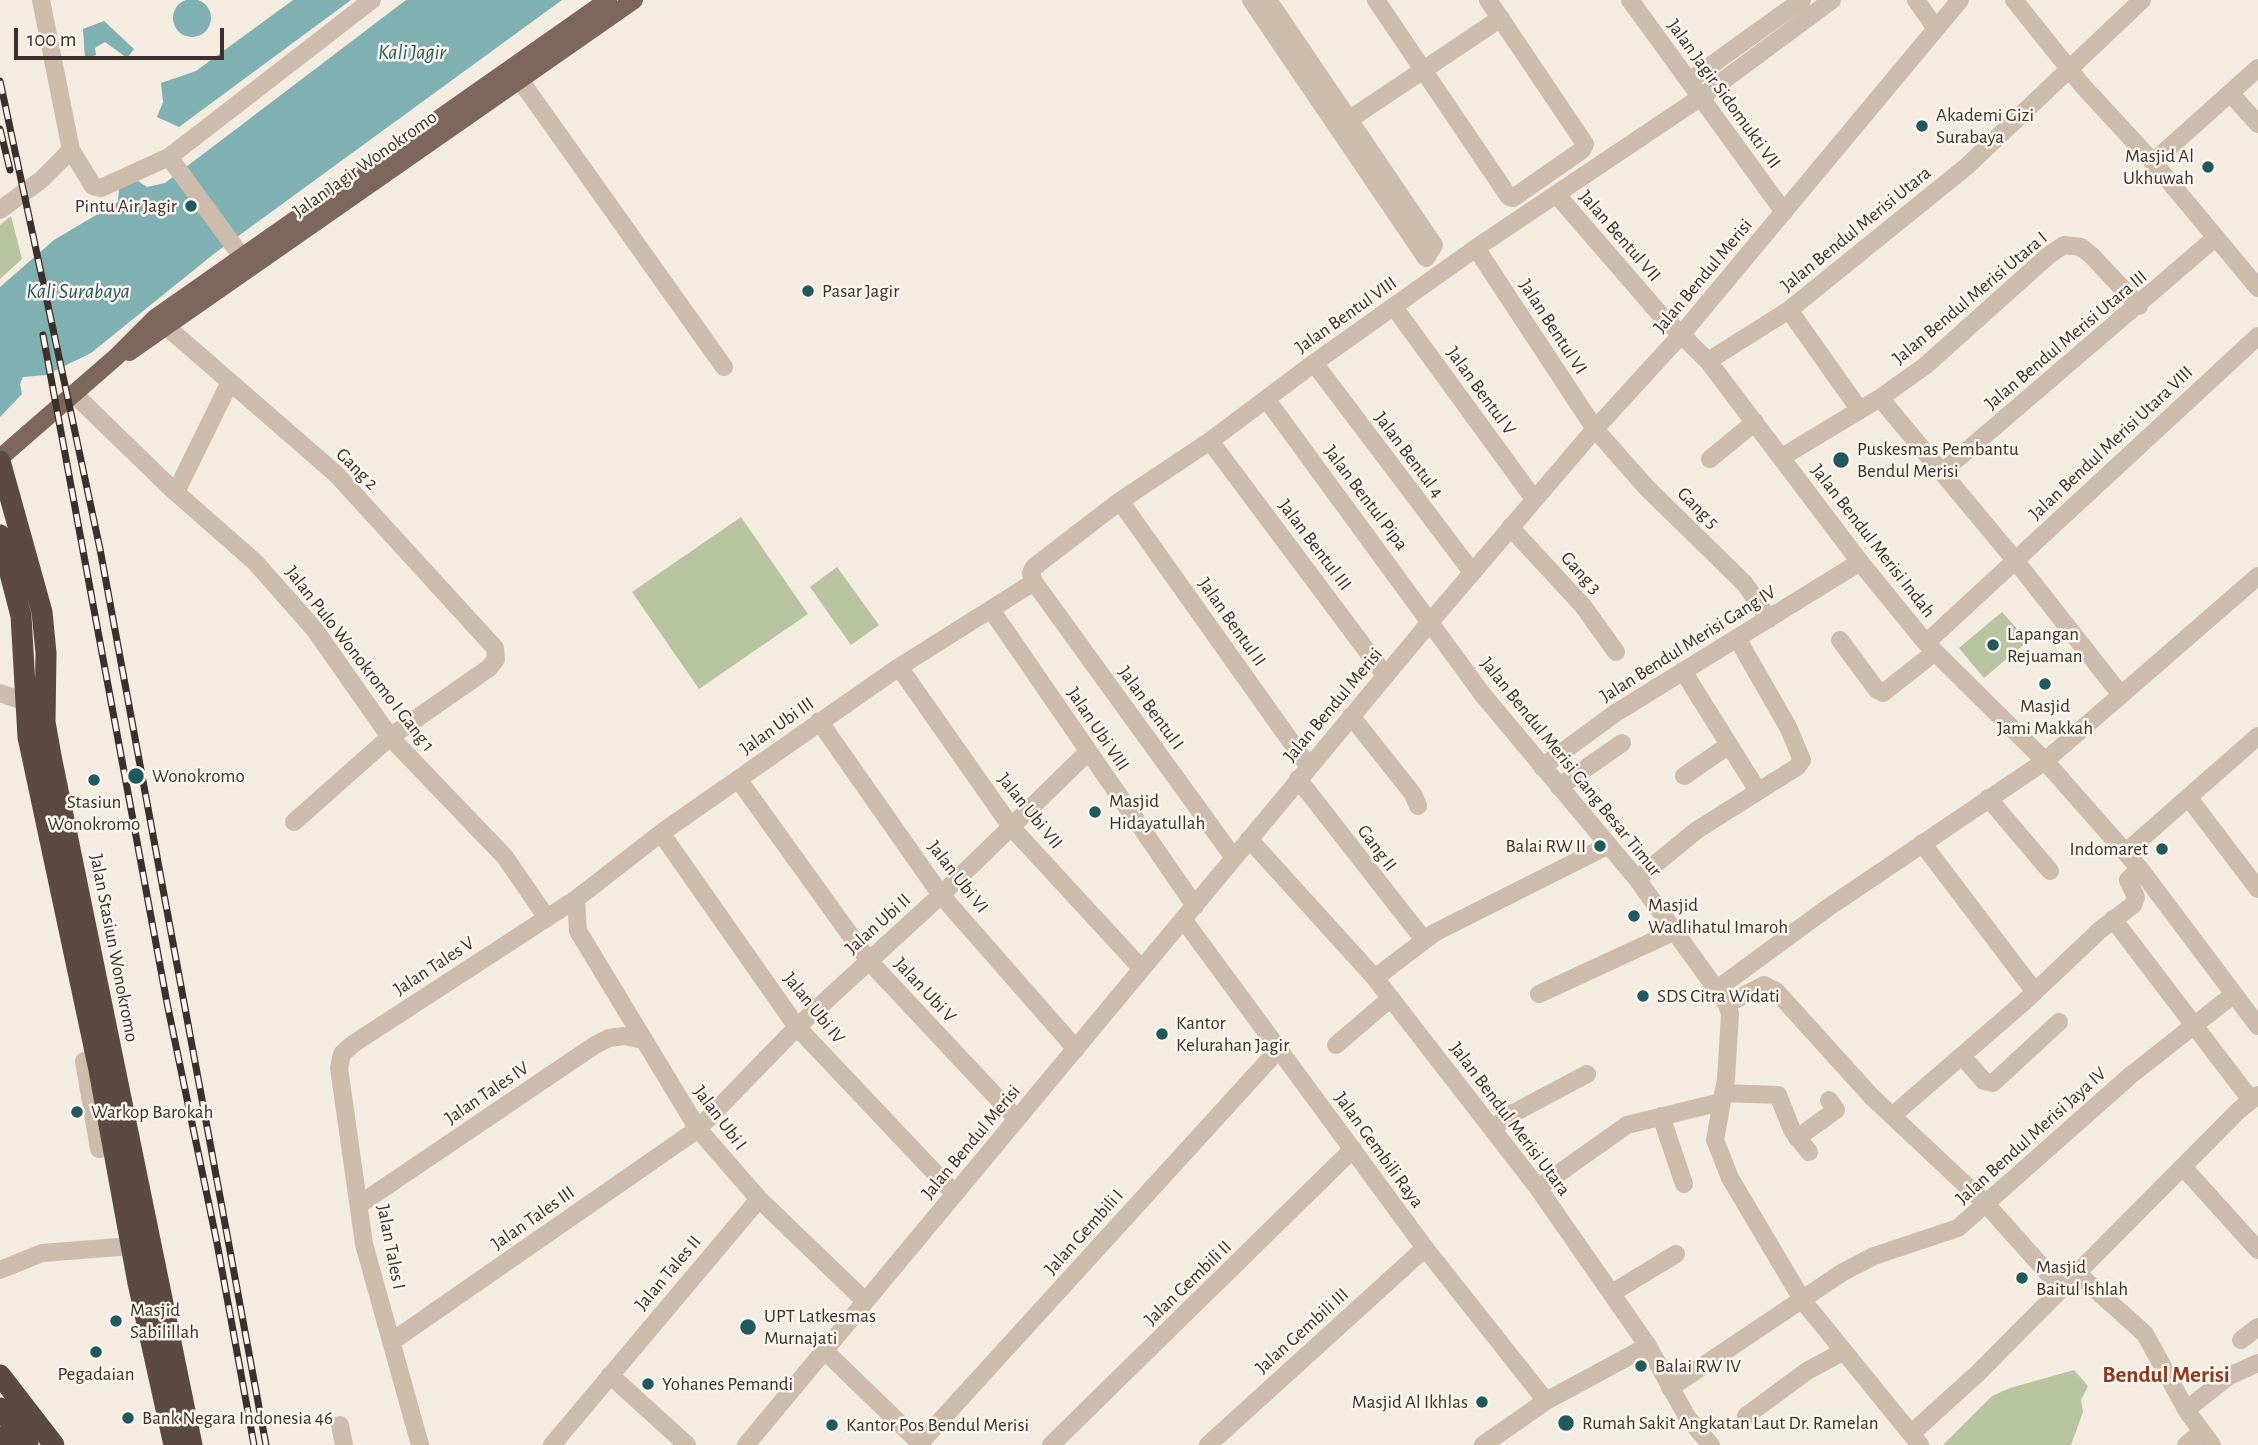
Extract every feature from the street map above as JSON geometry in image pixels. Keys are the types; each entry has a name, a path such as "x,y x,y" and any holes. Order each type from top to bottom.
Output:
{"highway":[{"name":"Jalan Stasiun Wonokromo","path":"0,460 42,612 46,653 45,722 52,761 192,1445"},
{"name":"Jalan Stasiun Wonokromo","path":"0,535 21,616 28,737 96,1090 102,1136 131,1246 174,1445"},
{"path":"0,1375 54,1445"},
{"path":"0,1408 28,1445"},
{"path":"0,1437 6,1445"}],"main road":[{"name":"Jalan Jagir Wonokromo","path":"116,357 168,328 330,204 608,0"},
{"name":"Jalan Jagir Wonokromo","path":"0,460 116,357 155,318 237,250 330,204 520,80 634,0"}],"street":[{"path":"41,0 71,150 93,186 99,188 172,160 372,0"},
{"path":"1251,0 1343,124 1434,245 1426,258 1343,124 1268,0"},
{"path":"1376,0 1509,197 1513,198 1582,150 1586,144 1488,0"},
{"name":"Jalan Jagir Sidomukti VII","path":"1630,0 1784,212"},
{"path":"1696,90 1802,0"},
{"path":"1696,90 1832,0"},
{"path":"1916,0 1936,29"},
{"name":"Jalan Bendul Merisi","path":"748,1444 1385,675 1534,499 1681,335 1960,0"},
{"path":"2014,0 2069,69 2258,288"},
{"name":"Jalan Bendul Merisi Utara","path":"1708,361 1789,310 1966,167 2142,0"},
{"path":"1343,124 1500,18"},
{"path":"2152,162 2258,68"},
{"path":"520,80 724,367"},
{"name":"Jalan Bentul VIII","path":"1034,582 1031,573 1034,567 1120,501 1210,441 1476,248 1557,195 1696,90"},
{"path":"2230,93 2258,124"},
{"path":"0,210 33,186 71,150"},
{"path":"172,160 237,250"},
{"name":"Jalan Bentul VII","path":"1557,195 1681,335"},
{"name":"Jalan Bendul Merisi Utara III","path":"1942,472 2139,306 2215,238"},
{"name":"Jalan Bendul Merisi Utara I","path":"1782,457 1880,398 1925,366 2049,255 2064,245 2081,247 2091,255 2139,306"},
{"name":"Jalan Bentul VI","path":"1476,248 1595,429"},
{"name":"Jalan Bentul V","path":"1394,307 1534,499"},
{"path":"1789,310 1858,409"},
{"name":"Gang 2","path":"168,328 335,474 495,649 496,659 489,668 390,737"},
{"name":"Jalan Bendul Merisi Indah","path":"1681,335 1708,361 1860,562 1927,643 2045,761 2126,852 2258,1026"},
{"name":"Jalan Bendul Merisi Utara VIII","path":"1840,640 1877,690 1883,693 1978,585 1992,580 2015,560 2258,336"},
{"name":"Jalan Bentul 4","path":"1314,363 1472,572"},
{"path":"176,492 229,384"},
{"name":"Jalan Pulo Wonokromo I Gang 1","path":"74,394 176,492 255,562 288,598 315,630 390,737 505,857 546,913"},
{"path":"1880,398 2015,560 2121,695"},
{"name":"Jalan Bentul Pipa","path":"1267,400 1431,621"},
{"path":"1710,459 1755,422"},
{"name":"Gang 5","path":"1595,429 1639,475 1646,487 1745,584 1769,619"},
{"name":"Jalan Bentul III","path":"1210,441 1385,675"},
{"name":"Jalan Bentul II","path":"1120,501 1303,773"},
{"name":"Gang 3","path":"1510,527 1583,606 1616,652"},
{"name":"Jalan Bendul Merisi Gang IV","path":"1542,767 1614,714 1860,562"},
{"path":"1722,997 1922,843 2045,761 2258,576"},
{"name":"Jalan Ubi III","path":"546,913 576,899 661,833 819,721 1034,582"},
{"name":"Jalan Bentul I","path":"1034,582 1234,858"},
{"name":"Jalan Ubi VIII","path":"992,611 1088,752 1189,913"},
{"name":"Jalan Bendul Merisi Gang Besar Timur","path":"1431,621 1483,695 1637,879 1722,997"},
{"path":"1637,879 1697,830 1797,766 1802,760 1787,727 1737,638"},
{"name":"Jalan Ubi VII","path":"899,667 1012,828 1142,969"},
{"path":"1683,671 1758,791"},
{"path":"0,693 26,702"},
{"path":"1352,716 1413,794 1418,806"},
{"name":"Jalan Ubi VI","path":"819,721 941,895 1076,1049"},
{"path":"294,822 390,737"},
{"path":"1559,787 1622,743"},
{"path":"1684,776 1729,745"},
{"path":"2126,852 2189,797 2255,745"},
{"name":"Jalan Ubi II","path":"698,1129 797,1027 1012,828 1088,752"},
{"name":"Gang II","path":"1303,773 1424,940"},
{"name":"Jalan Ubi V","path":"738,779 869,961 1017,1119"},
{"path":"2189,797 2258,889"},
{"path":"1989,798 2050,871"},
{"name":"Jalan Ubi IV","path":"661,833 797,1027 955,1194"},
{"name":"Jalan Bendul Merisi Utara","path":"1249,839 1376,978 1538,1188 1648,1346 1687,1417 1711,1445"},
{"path":"1922,843 2035,992"},
{"path":"1376,978 1424,940 1609,845"},
{"path":"1892,1116 2035,992 2113,919 2135,903 2136,897 2128,880 2140,869"},
{"name":"Jalan Ubi I","path":"576,899 578,931 698,1129 759,1199 865,1301"},
{"path":"546,913 578,931"},
{"name":"Jalan Tales V","path":"342,1054 546,913"},
{"name":"Jalan Gembili Raya","path":"1189,913 1279,1049 1425,1248 1546,1401"},
{"path":"1722,997 1729,1039 1715,1140 1726,1168 1803,1301 1916,1439 2061,1288 2255,1097 2193,1024 2113,919"},
{"path":"1539,994 1673,932"},
{"path":"1722,997 1759,986 1772,988 1892,1116 1987,1205 2061,1288"},
{"name":"Jalan Bendul Merisi Jaya IV","path":"1670,1388 1843,1272 1874,1256 1956,1230 2131,1075 2234,994"},
{"path":"1336,1045 1391,998"},
{"path":"1962,1056 1984,1081 1993,1083 2059,1022"},
{"name":"Jalan Tales IV","path":"360,1203 595,1045 609,1038 624,1036 643,1040"},
{"name":"Jalan Gembili I","path":"921,1444 1279,1049"},
{"name":"Jalan Tales I","path":"342,1054 339,1068 365,1244 420,1445"},
{"path":"83,1061 96,1090"},
{"path":"1493,1129 1508,1116 1587,1074"},
{"path":"1538,1188 1628,1125 1722,1097 1778,1095 1797,1138 1809,1152"},
{"path":"1797,1138 1837,1110"},
{"path":"1661,1116 1684,1184"},
{"name":"Jalan Tales III","path":"391,1342 698,1129"},
{"name":"Jalan Gembili II","path":"1052,1445 1353,1149"},
{"path":"2183,1167 2203,1185 2258,1251"},
{"name":"Jalan Tales II","path":"552,1445 759,1199"},
{"path":"0,1269 42,1253 69,1248 131,1246"},
{"name":"Jalan Gembili III","path":"1208,1445 1425,1248"},
{"path":"1612,1293 1676,1254"},
{"path":"2077,1273 2145,1334 2187,1411 2207,1438 2186,1445"},
{"path":"2241,1340 2258,1327"},
{"path":"1483,1445 1546,1401 1648,1346"},
{"path":"1746,1416 1807,1371 1843,1350"},
{"path":"825,1351 921,1444"},
{"path":"2191,1406 2229,1376 2258,1363"},
{"path":"610,1375 687,1445"},
{"path":"340,1425 344,1445"}],"green space":[{"path":"11,216 22,259 0,279 0,225"},
{"path":"741,517 808,614 699,689 632,592"},
{"path":"837,567 879,625 851,645 810,587"},
{"name":"Lapangan Rejuaman","path":"2002,612 2028,641 1984,678 1959,648"},
{"path":"2074,1370 2088,1386 2081,1400 2083,1412 2071,1445 1943,1445 1992,1396 2010,1388"}],"water":[{"path":"192,-1 205,5 211,18 205,31 192,37 179,31 173,18 179,5"},
{"path":"293,0 351,0 179,127 157,117 163,102 161,83 196,71"},
{"path":"406,0 562,0 215,253 91,353 46,375 23,377 20,384 22,394 0,417 0,287 54,240 118,202 119,187 132,177 147,187 165,183"},
{"path":"104,21 134,49 127,58 105,42 95,48 96,55 85,59 83,29"}],"railway":[{"path":"0,81 100,549 266,1445"},
{"path":"0,129 10,170"},
{"path":"43,335 167,1003 217,1243 254,1445"}],"place":[{"name":"Akademi Gizi Surabaya","path":"1922,126"},
{"name":"Masjid Al Ukhuwah","path":"2208,167"},
{"name":"Pintu Air Jagir","path":"191,206"},
{"name":"Pasar Jagir","path":"808,291"},
{"name":"Puskesmas Pembantu Bendul Merisi","path":"1841,460"},
{"name":"Lapangan Rejuaman","path":"1993,645"},
{"name":"Masjid Jami Makkah","path":"2045,684"},
{"name":"Wonokromo","path":"136,776"},
{"name":"Stasiun Wonokromo","path":"94,780"},
{"name":"Masjid Hidayatullah","path":"1095,812"},
{"name":"Balai RW II","path":"1600,846"},
{"name":"Indomaret","path":"2162,849"},
{"name":"Masjid Wadlihatul Imaroh","path":"1634,916"},
{"name":"SDS Citra Widati","path":"1643,996"},
{"name":"Kantor Kelurahan Jagir","path":"1162,1034"},
{"name":"Warkop Barokah","path":"77,1112"},
{"name":"Masjid Baitul Ishlah","path":"2022,1278"},
{"name":"Masjid Sabilillah","path":"116,1321"},
{"name":"UPT Latkesmas Murnajati","path":"748,1327"},
{"name":"Pegadaian","path":"96,1352"},
{"name":"Balai RW IV","path":"1641,1366"},
{"name":"Yohanes Pemandi","path":"648,1384"},
{"name":"Masjid Al Ikhlas","path":"1482,1402"},
{"name":"Bank Negara Indonesia 46","path":"128,1418"},
{"name":"Rumah Sakit Angkatan Laut Dr. Ramelan","path":"1566,1423"},
{"name":"Kantor Pos Bendul Merisi","path":"832,1425"}],"district":[{"name":"Bendul Merisi","path":"2166,1375"}],"water label":[{"name":"Kali Jagir","path":"412,53"},
{"name":"Kali Surabaya","path":"78,292"}]}
